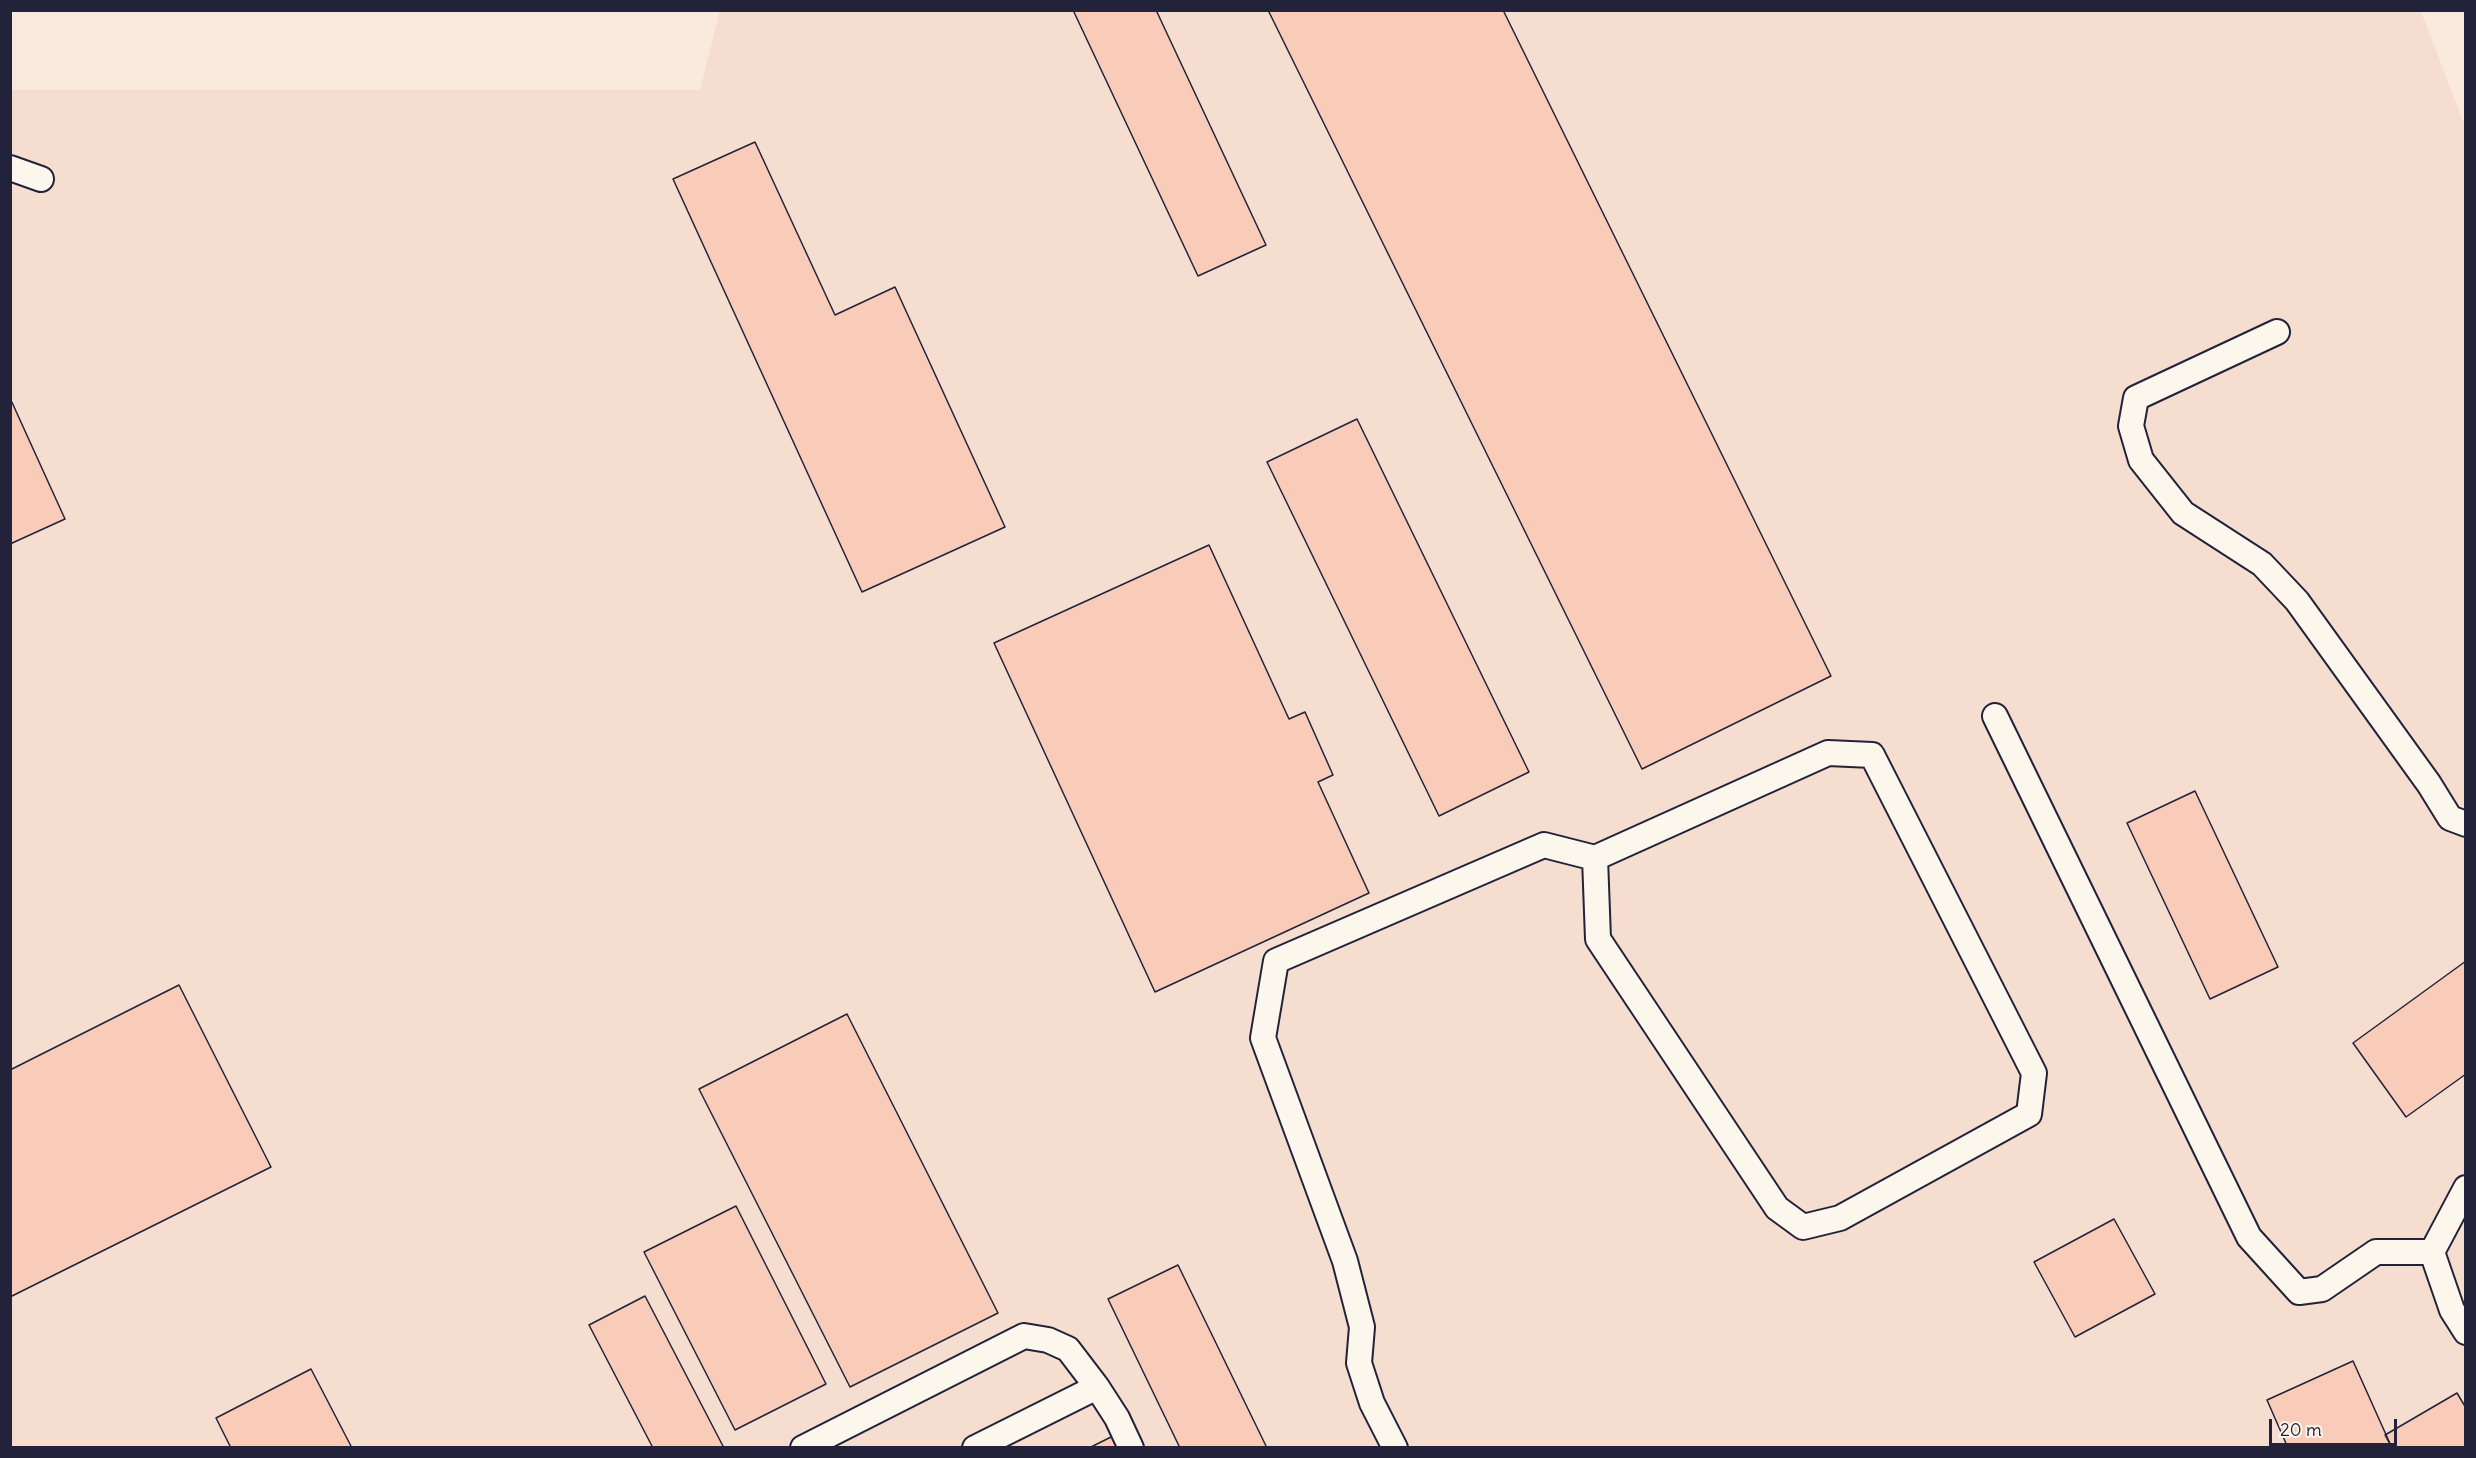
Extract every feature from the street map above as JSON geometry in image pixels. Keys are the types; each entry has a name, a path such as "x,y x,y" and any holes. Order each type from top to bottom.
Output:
{"lane":[{"path":"10,168 41,179"},
{"path":"2277,332 2136,398 2131,426 2141,460 2183,513 2262,564 2297,601 2429,784 2450,818 2466,824"},
{"path":"1995,716 2249,1237 2299,1292 2322,1289 2376,1252 2432,1252"},
{"path":"1395,1448 1372,1403 1359,1363 1362,1327 1345,1261 1263,1038 1276,961 1544,845 1595,858 1828,753 1872,755 2034,1072 2029,1114 1840,1218 1803,1227 1777,1208 1598,939 1595,858"},
{"path":"2466,1188 2432,1252 2452,1310 2466,1332"},
{"path":"803,1448 1024,1336 1048,1340 1068,1349 1117,1418 1131,1448"},
{"path":"975,1448 1097,1387"}],"shaded area":[{"path":"720,10 2421,11 2466,129 2465,1447 11,1447 10,90 700,90"}],"building":[{"path":"1073,10 1156,10 1266,245 1198,276"},
{"path":"1268,10 1503,10 1831,676 1642,769"},
{"path":"755,142 835,315 895,287 1005,527 862,592 673,179"},
{"path":"10,398 65,519 10,544"},
{"path":"1357,419 1529,772 1439,816 1267,462"},
{"path":"1209,545 1289,719 1305,712 1333,775 1318,782 1369,893 1155,992 994,643"},
{"path":"2195,791 2278,967 2210,999 2127,823"},
{"path":"2466,961 2466,1074 2406,1117 2353,1043"},
{"path":"179,985 271,1167 10,1297 10,1070"},
{"path":"847,1014 998,1313 850,1387 699,1089"},
{"path":"736,1206 826,1384 735,1430 644,1252"},
{"path":"2114,1219 2155,1294 2075,1337 2034,1262"},
{"path":"1178,1265 1267,1448 1180,1448 1108,1299"},
{"path":"645,1296 724,1448 653,1448 589,1325"},
{"path":"2353,1361 2392,1448 2288,1448 2267,1400"},
{"path":"311,1369 352,1448 231,1448 216,1418"},
{"path":"2457,1393 2466,1408 2466,1448 2392,1448 2385,1435"},
{"path":"1113,1436 1119,1448 1089,1448"}]}
